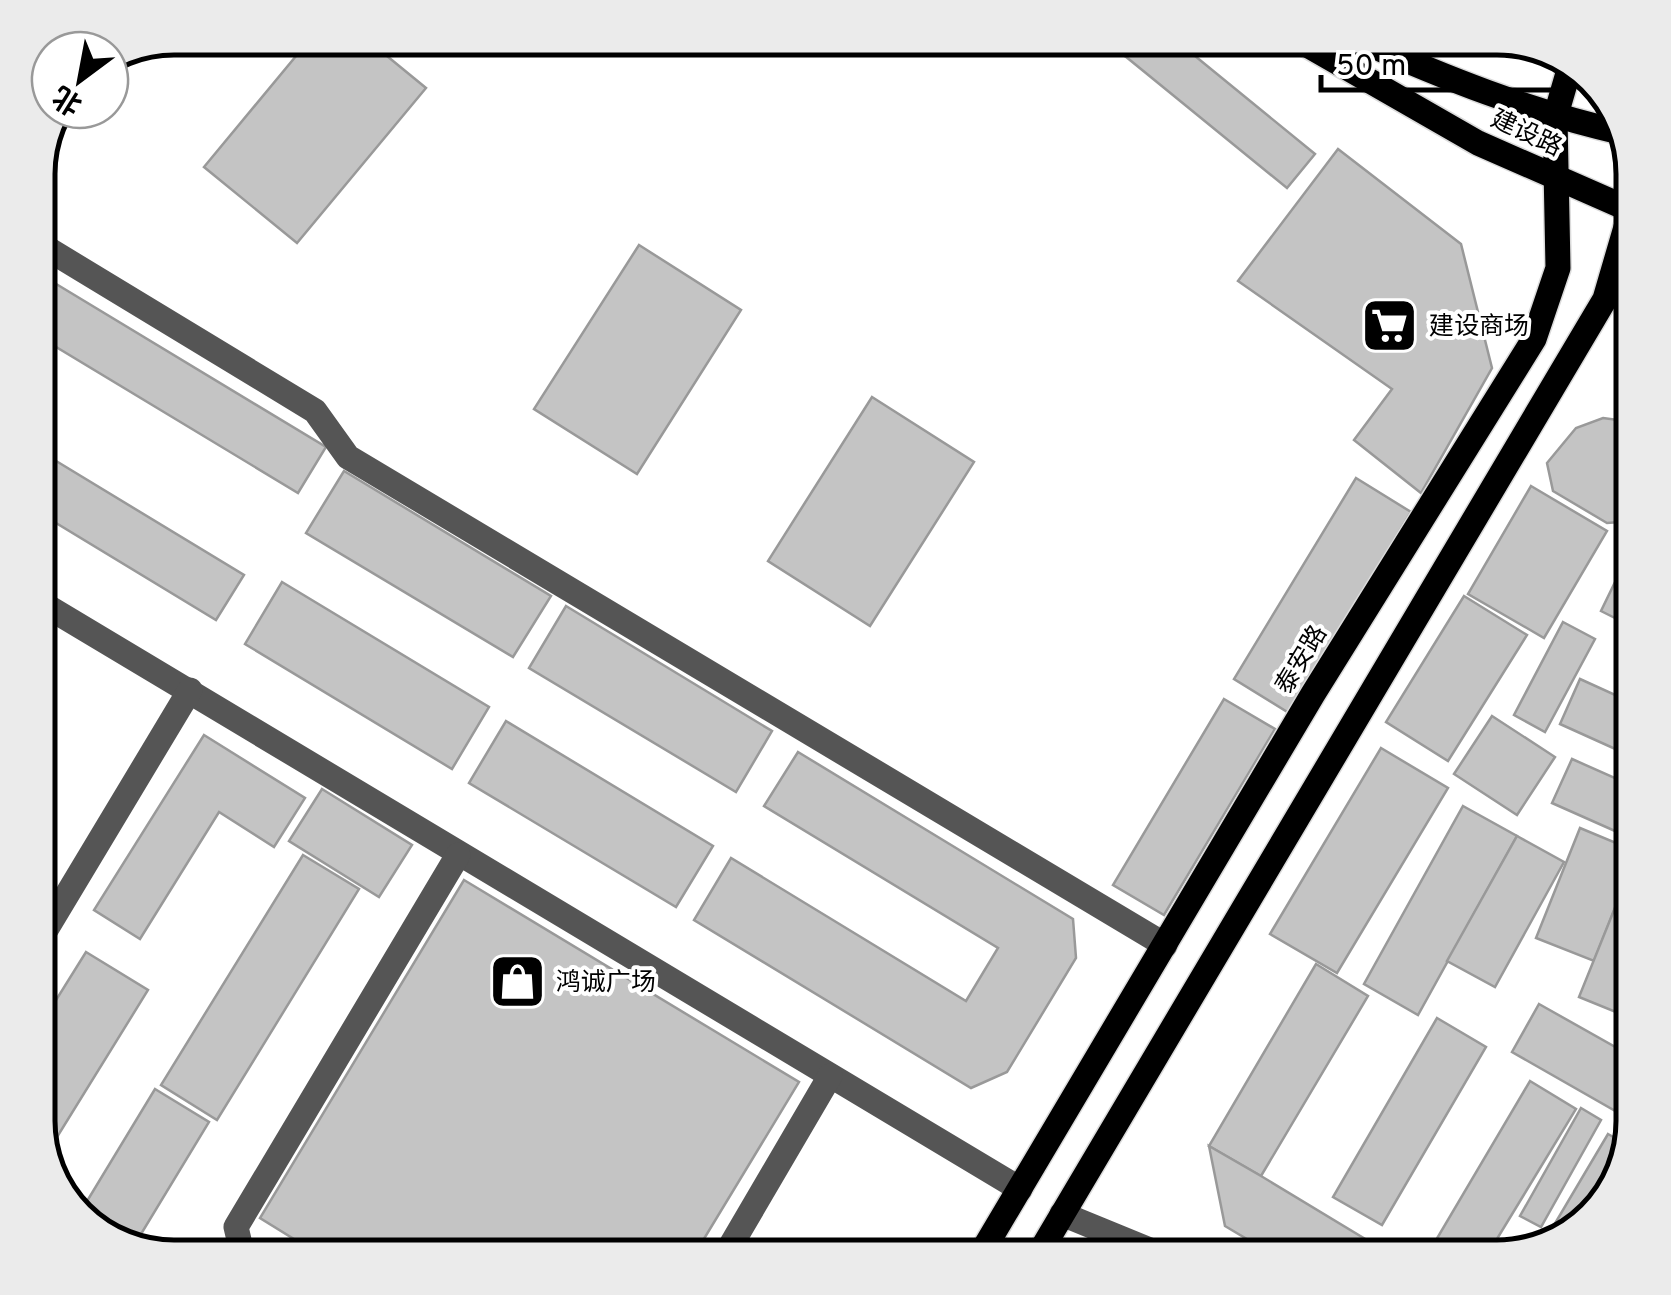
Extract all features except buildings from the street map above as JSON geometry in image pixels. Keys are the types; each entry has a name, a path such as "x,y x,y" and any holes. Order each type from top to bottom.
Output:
{"main road":[{"name":"建设路","path":"1325,55 1478,144 1616,203"},
{"name":"建设路","path":"1392,55 1474,92 1608,130"},
{"name":"泰安路","path":"990,1240 1534,338 1558,268 1555,118 1567,77"},
{"path":"1047,1240 1605,299 1616,263"}],"street":[{"path":"55,252 315,411 348,457 1165,945"},
{"path":"55,612 1020,1189"},
{"path":"55,915 190,690"},
{"path":"239,1240 236,1227 458,855"},
{"path":"734,1240 830,1076"},
{"path":"1062,1214 1124,1240"}],"place":[{"name":"建设商场","path":"1390,325"},
{"name":"鸿诚广场","path":"517,981"}]}
